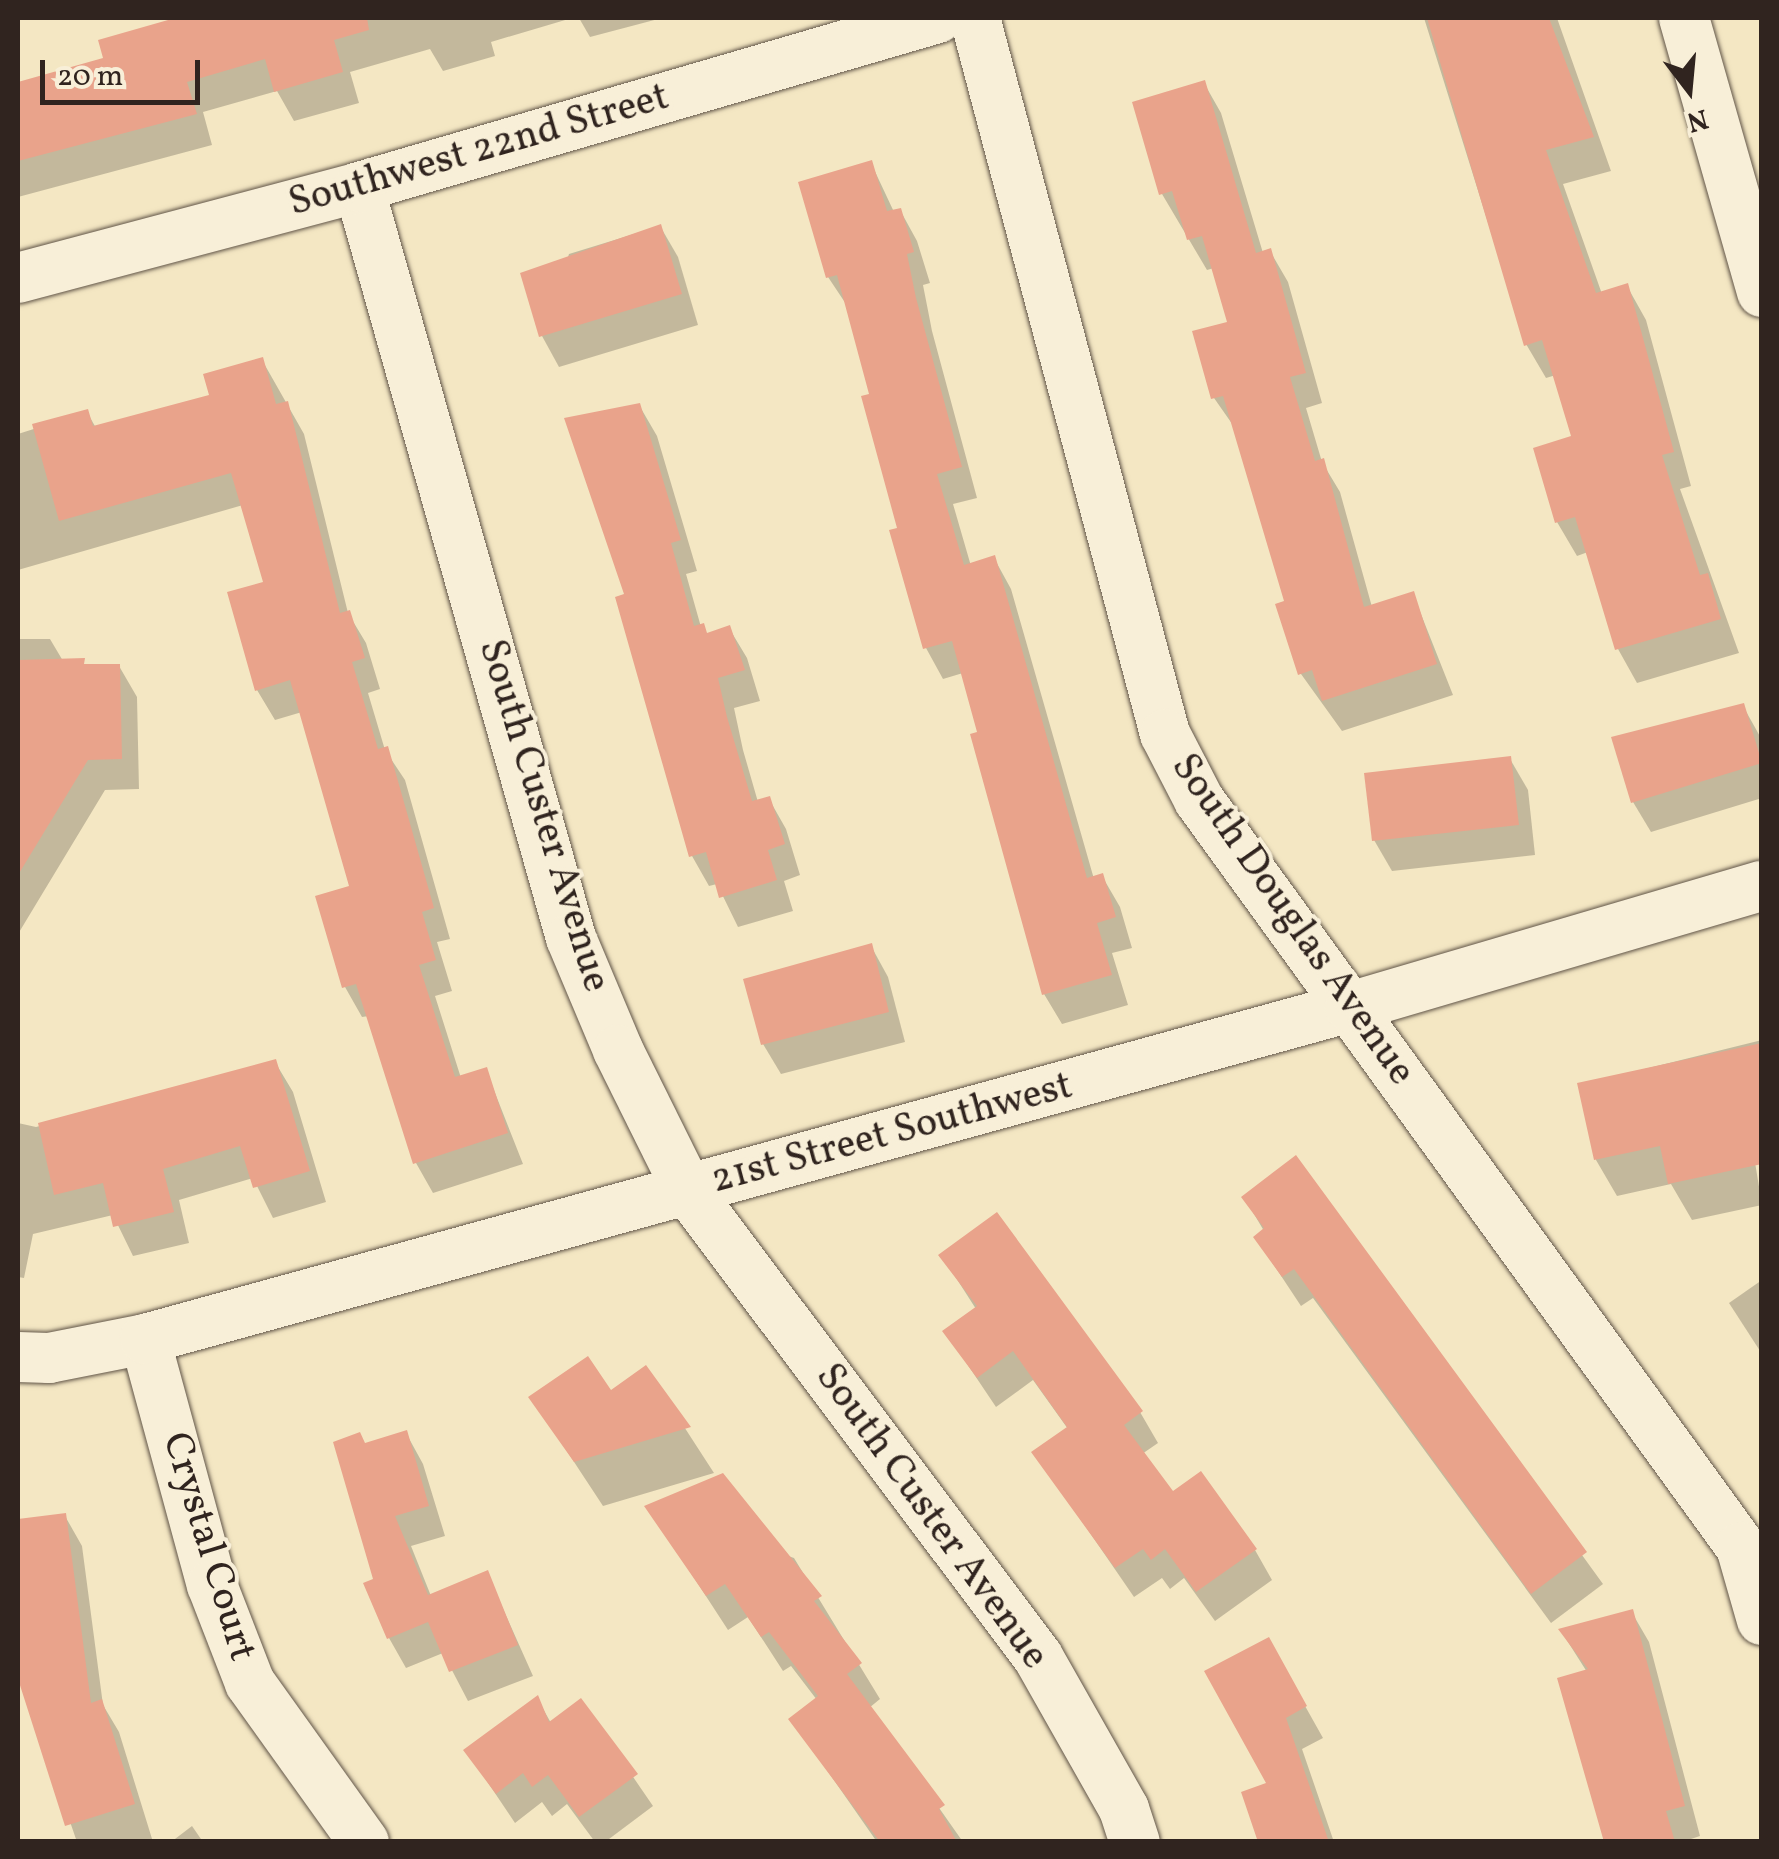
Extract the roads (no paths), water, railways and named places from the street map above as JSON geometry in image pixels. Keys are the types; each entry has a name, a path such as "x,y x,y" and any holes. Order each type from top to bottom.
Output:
{"street":[{"name":"Southwest 22nd Street","path":"18,278 359,187 938,18"},
{"name":"South Douglas Avenue","path":"975,18 1165,734 1199,800 1751,1544 1762,1620"},
{"path":"1684,18 1762,292"},
{"name":"South Custer Avenue","path":"359,187 571,938 688,1191 1038,1657 1124,1809 1135,1842"},
{"name":"21st Street Southwest","path":"18,1357 49,1358 146,1339 1350,1007 1762,886"},
{"name":"Crystal Court","path":"146,1339 212,1586 250,1683 364,1842"}]}
